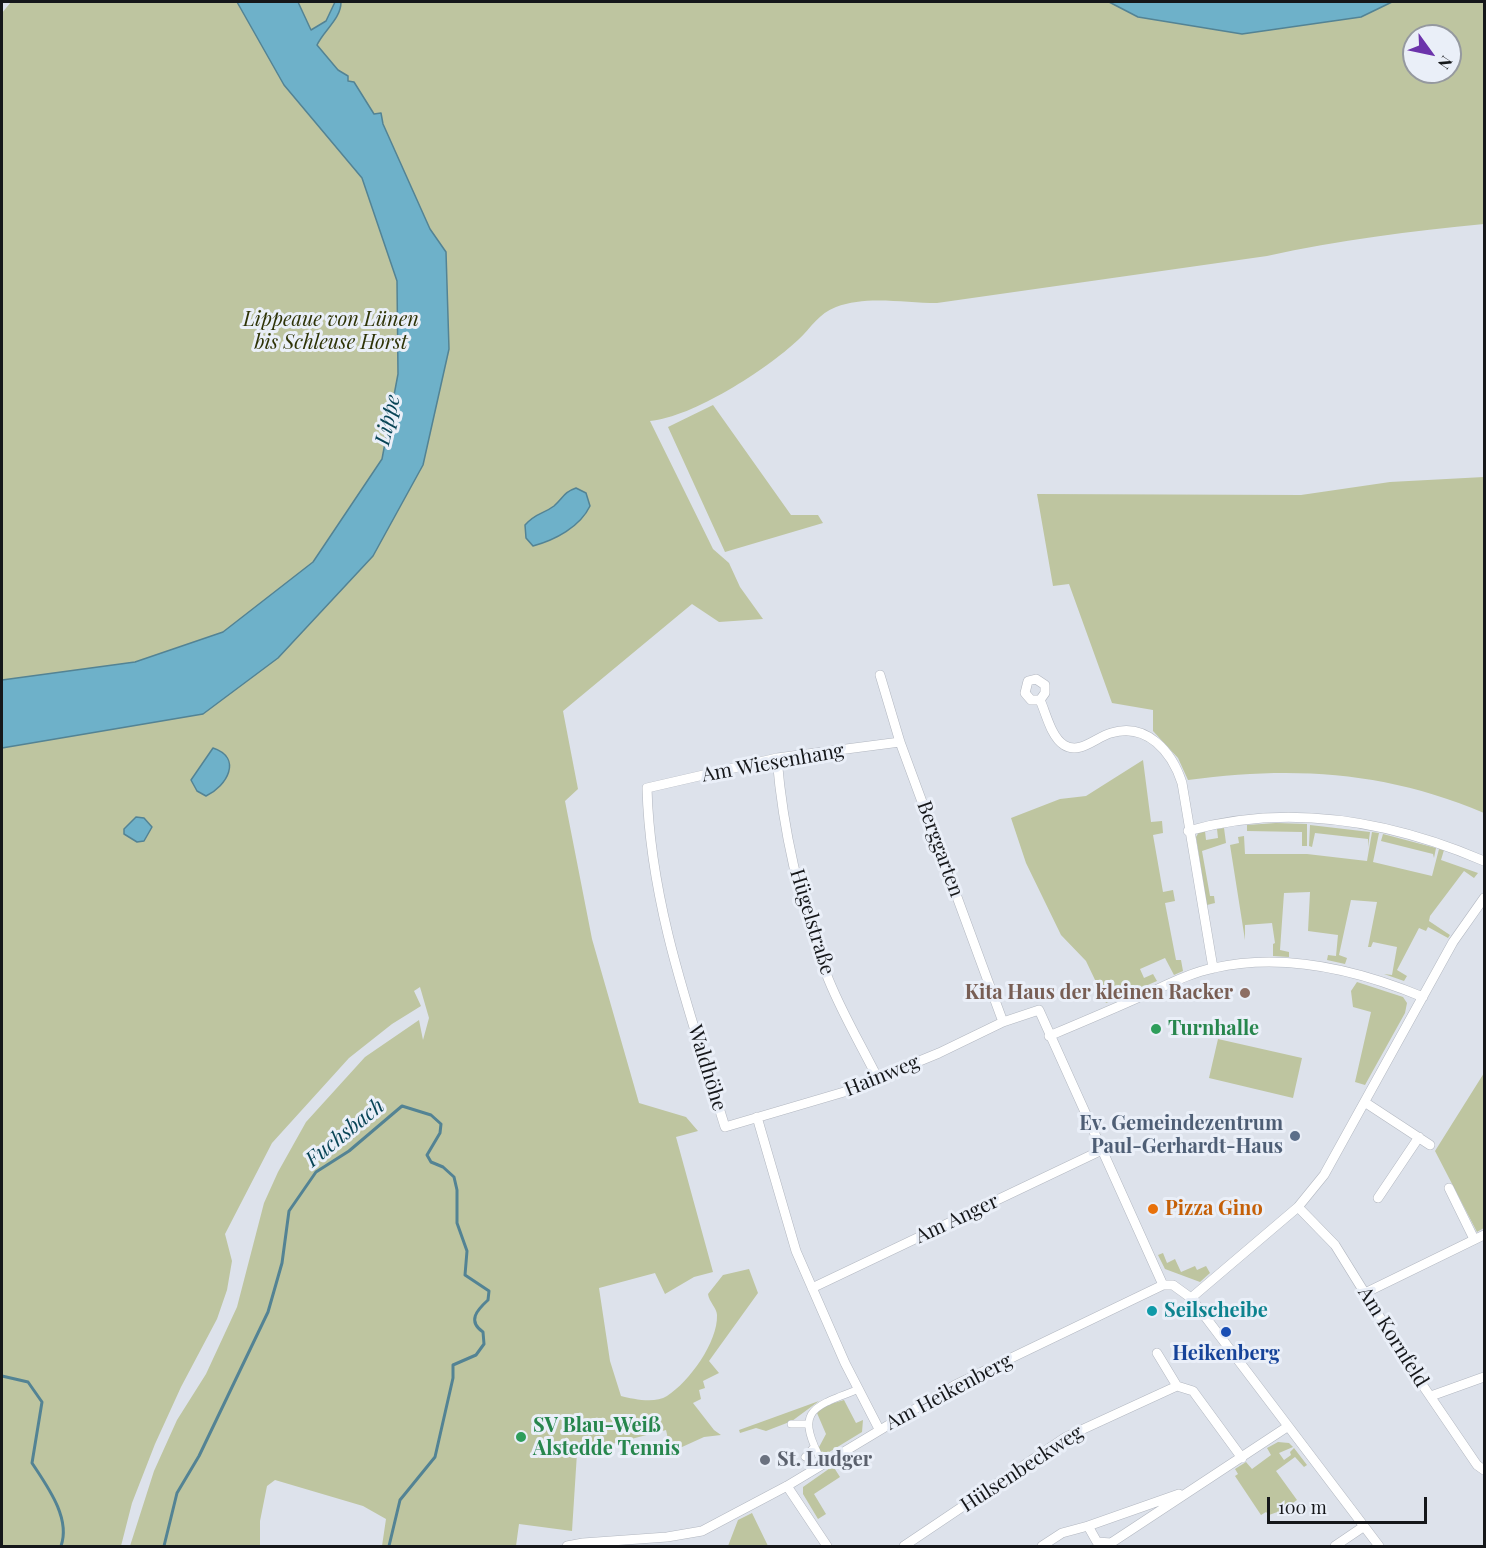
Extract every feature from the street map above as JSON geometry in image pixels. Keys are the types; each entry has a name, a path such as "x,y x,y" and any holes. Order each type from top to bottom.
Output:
{"street":[{"name":"Berggarten","path":"880,675 900,742 1003,1022"},
{"path":"1040,700 1057,737 1066,746 1078,748 1108,733 1129,730 1157,742 1172,759 1182,783 1188,831 1213,968"},
{"name":"Am Wiesenhang","path":"647,788 777,758 900,742"},
{"name":"Hügelstraße","path":"777,758 788,840 805,909 826,975 877,1077"},
{"name":"Waldhöhe","path":"647,788 647,812 662,918 725,1127 757,1117 789,1231 812,1288 879,1429"},
{"path":"1188,831 1248,818 1321,817 1435,840 1485,861"},
{"path":"1191,1298 1298,1207 1324,1175 1366,1103 1453,942 1485,898"},
{"path":"1378,1546 1191,1298 1173,1285 1163,1285 1049,1036 1176,981 1213,968 1270,963 1332,968 1380,979 1423,997"},
{"name":"Hainweg","path":"757,1117 844,1092 939,1053 1003,1022 1039,1010 1049,1036"},
{"path":"1366,1103 1430,1145"},
{"path":"1378,1198 1419,1137"},
{"name":"Am Anger","path":"812,1288 1102,1150"},
{"path":"1449,1188 1474,1239"},
{"name":"Am Kornfeld","path":"1298,1207 1335,1245 1431,1396 1477,1465 1485,1470"},
{"path":"1365,1293 1485,1235"},
{"name":"Am Heikenberg","path":"567,1546 583,1542 667,1537 702,1531 787,1486 955,1385 1163,1285"},
{"path":"1157,1353 1177,1386 1193,1391 1242,1458"},
{"path":"1431,1396 1485,1377"},
{"name":"Hülsenbeckweg","path":"904,1546 1066,1437 1177,1386"},
{"path":"823,1464 814,1447 807,1424 817,1407 859,1389"},
{"path":"791,1424 807,1424"},
{"path":"1088,1526 1097,1542 1111,1543 1287,1427"},
{"path":"805,1457 814,1447"},
{"path":"787,1486 827,1546"},
{"path":"1042,1546 1062,1533 1194,1488"},
{"path":"1335,1546 1363,1527"}],"green space":[{"name":"Lippeaue von Lünen bis Schleuse Horst","path":"11,2 1484,2 1484,224 1375,237 1267,256 937,303 873,300 848,303 825,313 784,352 728,390 687,411 650,421 713,549 729,563 740,587 763,619 719,622 692,604 563,711 578,789 565,801 592,939 639,1103 686,1117 698,1131 676,1137 713,1272 694,1277 665,1294 655,1273 599,1288 610,1361 621,1396 656,1400 676,1390 701,1360 713,1337 717,1315 708,1294 723,1275 749,1269 758,1293 709,1361 719,1373 703,1381 705,1388 699,1390 701,1399 693,1403 714,1430 721,1435 704,1437 671,1452 666,1430 577,1453 572,1531 519,1524 516,1546 382,1546 386,1519 363,1506 275,1480 267,1486 260,1521 260,1546 130,1546 154,1471 177,1420 206,1374 237,1307 264,1203 278,1172 306,1122 365,1057 419,1020 423,1040 429,1018 420,987 414,991 421,1006 392,1024 349,1058 272,1143 225,1234 232,1261 227,1290 217,1319 181,1387 155,1444 132,1503 121,1546 2,1546 2,13"},
{"path":"713,405 791,515 818,515 823,523 725,552 668,427"},
{"path":"1484,477 1484,813 1411,788 1375,780 1302,773 1265,773 1188,780 1178,758 1153,731 1153,710 1112,703 1069,584 1053,586 1037,494 1301,495 1390,482"},
{"path":"1143,760 1151,822 1162,821 1163,833 1153,835 1163,892 1173,890 1175,901 1165,903 1176,960 1181,960 1183,971 1174,975 1165,958 1140,969 1144,978 1153,974 1157,981 1106,1003 1086,961 1061,935 1026,863 1011,818 1060,799 1086,796"},
{"path":"1307,824 1307,846 1302,846 1302,832 1247,831 1247,825"},
{"path":"1310,825 1370,832 1368,847 1368,839 1315,833 1312,847 1309,846"},
{"path":"1224,828 1226,843 1202,851 1210,896 1214,896 1215,903 1207,905 1196,837 1199,832 1205,831 1206,840 1218,838 1217,829"},
{"path":"1372,832 1379,833 1373,862 1432,876 1439,849 1444,850 1441,860 1478,873 1474,878 1464,871 1430,916 1429,921 1450,935 1448,938 1428,927 1426,931 1419,928 1397,970 1407,976 1404,981 1384,974 1392,975 1397,947 1373,942 1371,947 1368,947 1377,902 1351,900 1339,955 1347,958 1345,964 1327,960 1328,955 1336,956 1338,935 1308,931 1310,892 1284,893 1280,950 1289,952 1289,957 1273,956 1273,944 1275,943 1272,923 1245,925 1245,940 1230,845 1239,843 1238,837 1244,836 1245,854 1307,854 1367,861"},
{"path":"1383,834 1436,848 1434,858 1433,854 1381,841"},
{"path":"1357,982 1403,997 1407,1003 1405,1013 1365,1085 1355,1082 1371,1012 1353,1007 1351,991"},
{"path":"1218,1039 1302,1058 1293,1098 1209,1078"},
{"path":"1484,1073 1484,1228 1477,1232 1435,1151"},
{"path":"1163,1253 1167,1263 1175,1259 1181,1272 1195,1266 1197,1270 1206,1266 1210,1273 1200,1282 1165,1269 1158,1255"},
{"path":"844,1400 856,1423 863,1420 862,1432 821,1457 818,1449 826,1434 817,1413 824,1406"},
{"path":"819,1401 792,1421 766,1431 756,1428 740,1433 739,1430"},
{"path":"1278,1442 1289,1443 1293,1447 1279,1453 1284,1460 1291,1455 1290,1452 1294,1448 1307,1465 1304,1467 1295,1457 1276,1471 1297,1500 1283,1510 1269,1515 1266,1512 1261,1515 1235,1476 1238,1474 1235,1469 1246,1462 1252,1469 1271,1455 1267,1448"},
{"path":"833,1466 840,1477 814,1494 826,1514 818,1519 803,1494 803,1487"},
{"path":"752,1513 768,1546 728,1546 738,1520"}],"water":[{"path":"237,2 298,2 311,30 326,21 335,2 341,2 338,14 317,45 338,70 348,76 348,81 354,82 374,114 381,113 383,124 430,229 446,252 449,349 423,465 373,556 278,658 203,714 2,748 2,680 135,662 223,632 313,562 382,459 398,374 397,281 362,178 284,85"},
{"path":"1109,2 1392,2 1361,17 1242,34 1138,17"},
{"path":"576,488 586,493 590,506 586,514 566,532 533,546 526,538 525,525 554,506 566,493"},
{"path":"213,748 228,758 229,772 220,786 206,796 197,791 191,780"},
{"path":"136,817 144,818 152,827 144,841 137,842 124,834 124,829"}],"waterway":[{"name":"Fuchsbach","path":"164,1546 177,1493 199,1456 268,1312 282,1263 289,1211 316,1172 349,1151 402,1106 431,1115 441,1124 440,1133 427,1155 431,1162 443,1167 454,1177 457,1190 457,1223 467,1251 465,1275 489,1291 488,1300 475,1316 475,1324 483,1332 484,1344 476,1355 453,1365 453,1378 435,1457 400,1500 389,1546"},
{"name":"Fuchsbach","path":"2,1376 28,1382 42,1402 32,1463 60,1513 63,1524 61,1546"}],"place":[{"name":"Kita Haus der kleinen Racker","path":"1245,993"},
{"name":"Turnhalle","path":"1156,1029"},
{"name":"Ev. Gemeindezentrum Paul-Gerhardt-Haus","path":"1295,1136"},
{"name":"Pizza Gino","path":"1153,1209"},
{"name":"Seilscheibe","path":"1152,1311"},
{"name":"Heikenberg","path":"1226,1332"},
{"name":"SV Blau-Weiß Alstedde Tennis","path":"521,1437"},
{"name":"St. Ludger","path":"765,1460"}],"water label":[{"name":"Lippe","path":"388,420"}]}
